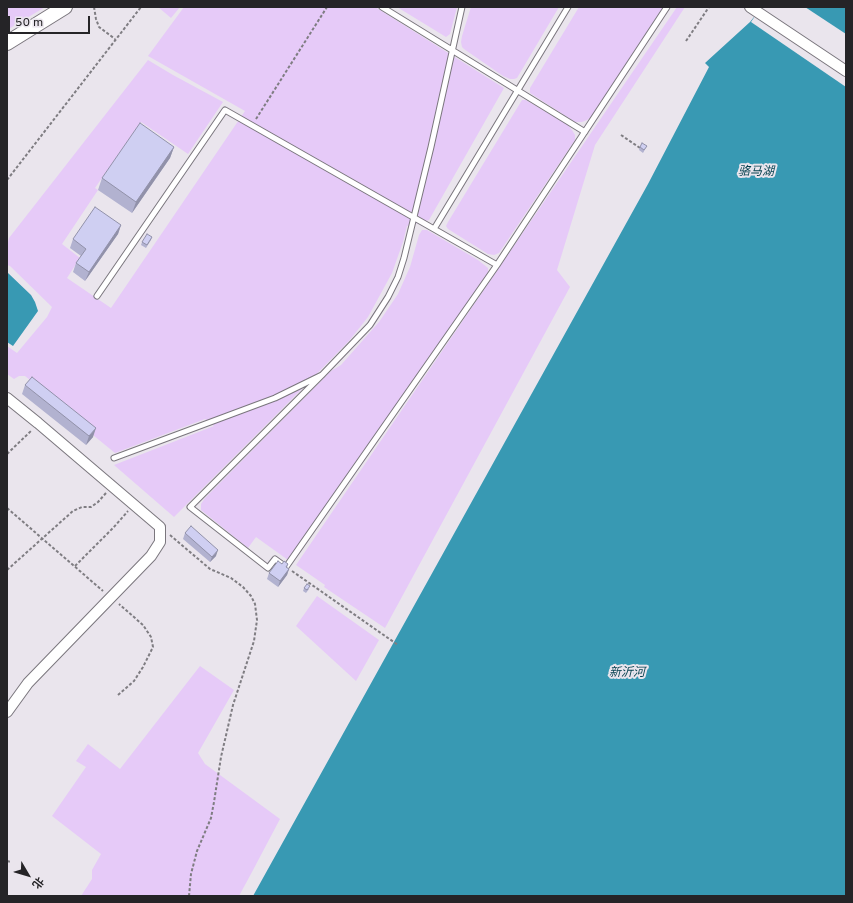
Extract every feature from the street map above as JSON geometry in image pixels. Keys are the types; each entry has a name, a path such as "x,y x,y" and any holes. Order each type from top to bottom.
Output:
{"main road":[{"path":"7,43 65,7"}],"street":[{"path":"750,7 846,72"},
{"path":"7,398 160,527 160,542 151,556 28,683 7,712"}],"lane":[{"path":"382,7 585,132"},
{"path":"462,7 431,147 404,258 398,277 388,297 370,325 190,508 268,568 275,559 286,567 497,265 667,7"},
{"path":"434,229 568,7"},
{"path":"97,296 225,110 497,265"},
{"path":"114,458 276,398 322,375"}],"path":[{"path":"94,7 99,27 116,39"},
{"path":"7,180 140,7"},
{"path":"252,125 326,7"},
{"path":"686,41 709,7"},
{"path":"621,135 640,148"},
{"path":"7,454 38,424"},
{"path":"7,570 73,511 82,507 91,507 98,502 112,486"},
{"path":"74,566 113,528 134,504"},
{"path":"160,527 210,569 231,578 243,588 251,596 255,604 257,620 254,641 233,705 221,757 211,818 197,851 191,874 189,896"},
{"path":"286,567 398,645"},
{"path":"7,861 11,862"}],"shaded area":[{"path":"7,7 45,7 7,30"},
{"path":"158,7 180,7 171,18"},
{"path":"184,7 375,7 504,88 429,220 407,226 392,273 368,317 349,341 174,517 114,465 214,426 205,419 115,453 50,400 50,396 25,376 19,376 14,379 7,374 7,346 17,353 47,317 52,307 10,266 7,265 7,247 9,238 148,60 223,102 188,154 141,122 95,188 98,190 62,244 80,258 67,278 111,308 245,111 148,56"},
{"path":"397,7 457,7 450,34 446,37"},
{"path":"471,7 559,7 517,78 510,79 503,76 462,47 462,36"},
{"path":"579,7 663,7 591,117 582,122 575,122 530,93 530,88"},
{"path":"677,7 685,7 595,145 557,270 570,287 385,628 324,587 325,585 296,565"},
{"path":"522,100 526,100 568,125 575,135 575,140 499,253 494,255 488,254 448,229 446,226"},
{"path":"422,230 427,230 478,260 488,268 488,273 288,560 256,537 248,548 201,510 201,504 205,498 331,371 341,365 379,322 398,294 410,267 419,235"},
{"path":"317,596 379,640 356,681 296,626"},
{"path":"200,666 234,690 198,753 205,764 280,819 239,896 81,896 92,879 92,870 101,854 52,816 86,767 76,761 88,744 120,769"}],"water":[{"name":"新沂河","path":"762,7 846,7 846,896 253,896 648,184 709,67 705,63 750,22"},
{"path":"7,273 31,295 38,311 13,346 7,342"}],"pier":[{"path":"761,7 805,7 846,34 846,87 751,22"}],"building":[{"path":"140,123 174,147 136,202 102,178"},
{"path":"642,143 647,146 644,150 640,147"},
{"path":"95,207 121,225 89,272 76,263 86,249 73,239"},
{"path":"147,234 152,237 147,245 142,242"},
{"path":"32,377 96,428 89,436 25,385"},
{"path":"191,526 218,550 212,557 185,533"},
{"path":"278,561 282,564 284,561 288,564 286,567 289,569 280,581 269,573"},
{"path":"307,584 310,586 307,590 304,588"}],"water label":[{"name":"骆马湖","path":"756,173"}]}
